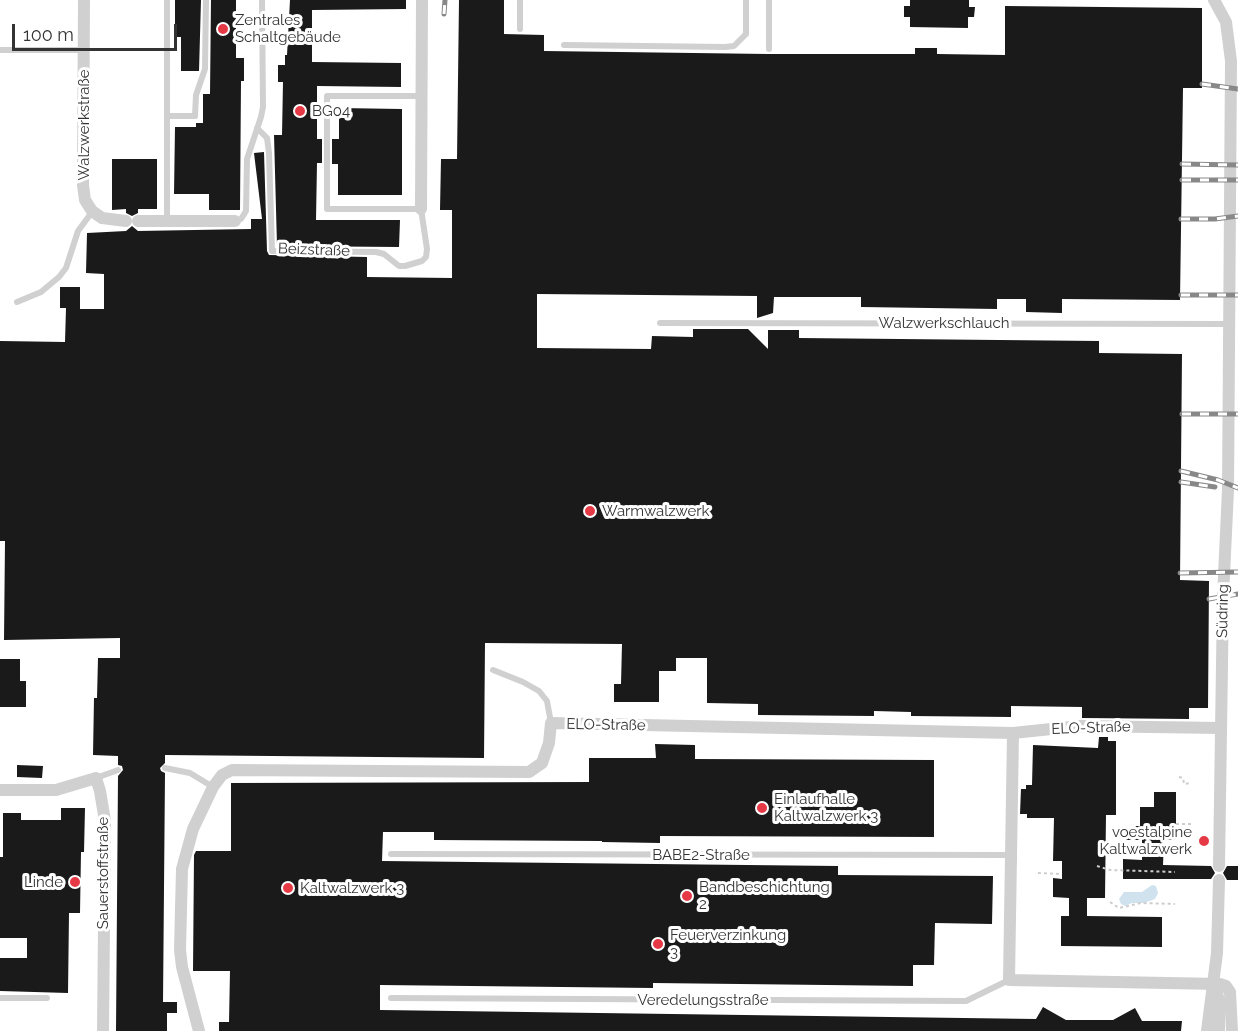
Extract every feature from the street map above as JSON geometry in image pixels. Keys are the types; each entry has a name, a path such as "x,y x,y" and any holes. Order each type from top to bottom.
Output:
{"street":[{"name":"Walzwerkstraße","path":"84,0 83,185 85,200 92,211"},
{"name":"Beizstraße","path":"421,209 422,0"},
{"name":"Südring","path":"1214,0 1226,22 1231,53 1233,249 1228,324 1233,411 1232,546 1221,728 1219,866"},
{"path":"92,211 102,218 132,221 235,221"},
{"name":"ELO-Straße","path":"199,1031 182,967 180,950 182,869 193,828 213,787 222,775 232,770 529,772 542,763 549,743 551,723 1013,733 1080,726 1221,728"},
{"path":"1009,980 1013,733"},
{"path":"0,790 56,790 96,778"},
{"name":"Sauerstoffstraße","path":"96,778 105,821 103,1031"},
{"path":"1207,1031 1217,953 1218,879"},
{"name":"Veredelungsstraße","path":"1009,980 1214,983"},
{"path":"1214,983 1219,1000 1219,1031"},
{"path":"1214,983 1226,986 1230,992 1232,1031"}],"lane":[{"path":"166,0 167,221"},
{"path":"168,116 195,116 195,95 206,69 206,0"},
{"path":"235,221 241,219 246,211 247,159 263,107 262,0"},
{"path":"520,0 520,29"},
{"path":"564,45 734,46 746,34 746,0"},
{"path":"769,49 770,0"},
{"path":"0,50 84,50"},
{"path":"421,209 327,209 327,96 422,96"},
{"name":"Beizstraße","path":"257,128 267,138 269,153 272,251 376,252 384,254 399,266 414,264 422,261 427,249 421,209"},
{"path":"17,302 41,292 59,277 66,268 78,231 92,211"},
{"name":"Walzwerkschlauch","path":"660,323 1228,324"},
{"path":"493,670 539,691 546,701 551,723"},
{"path":"165,768 190,773 213,787"},
{"path":"96,778 118,770"},
{"name":"BABE2-Straße","path":"391,854 1010,855"},
{"name":"Veredelungsstraße","path":"391,998 966,1001 1009,980"},
{"path":"0,998 47,998"}],"path":[{"path":"1179,777 1183,778 1184,783 1191,783"},
{"path":"1176,824 1191,824"},
{"path":"1097,866 1110,870 1175,872"},
{"path":"1038,873 1062,874"},
{"path":"1110,902 1119,908 1141,903 1175,904"}],"water":[{"path":"1152,885 1156,886 1158,893 1155,899 1125,906 1121,904 1119,899 1124,892 1142,892"}],"building":[{"path":"175,0 201,0 199,71 181,71 181,37 175,37"},
{"path":"211,0 236,0 236,58 244,58 244,81 241,81 240,210 209,210 209,194 174,194 175,127 196,127 196,123 203,123 203,94 210,94"},
{"name":"BG04","path":"290,0 406,0 406,9 312,10 312,62 401,63 401,87 317,86 317,139 322,139 322,163 317,163 316,220 400,220 399,247 277,246 274,135 282,135 283,82 278,82 278,65 285,65 285,55 287,55"},
{"name":"Warmwalzwerk","path":"459,0 504,0 504,34 544,35 544,51 768,54 915,54 915,48 937,48 937,54 1005,55 1005,6 1202,8 1202,88 1183,88 1180,300 1062,299 1062,313 1026,312 1026,299 997,299 997,309 861,307 861,297 774,297 773,313 757,318 757,296 537,294 537,348 651,349 652,336 693,337 693,329 748,329 768,349 768,330 799,330 799,338 1099,341 1099,353 1182,354 1180,580 1209,581 1208,708 1189,708 1189,719 1082,718 1082,707 1011,706 1011,717 911,716 911,712 874,711 874,716 758,715 758,704 707,703 707,658 676,658 676,671 659,671 659,702 614,702 614,684 621,684 622,644 485,643 484,758 165,755 165,763 160,768 165,773 163,1002 177,1002 177,1013 167,1013 167,1031 116,1031 118,776 123,770 122,766 118,765 118,756 93,755 94,698 97,698 98,658 120,658 120,638 4,640 5,541 0,541 0,341 65,342 66,308 60,308 60,287 80,287 80,309 104,309 104,274 86,273 87,233 126,231 132,226 138,231 251,229 251,219 262,219 254,153 264,152 267,251 269,255 367,257 367,277 452,278 452,210 440,210 441,159 457,159"},
{"path":"910,0 969,0 969,7 975,7 974,17 968,17 968,28 910,27 910,17 904,17 904,6 910,6"},
{"path":"339,108 402,109 402,195 338,195 338,164 332,164 332,139 339,139"},
{"path":"112,159 157,159 157,209 138,209 138,213 132,216 126,213 126,209 112,210"},
{"path":"0,659 20,659 20,681 26,681 26,707 0,707"},
{"path":"1099,737 1108,737 1108,741 1116,741 1116,815 1106,815 1105,898 1087,898 1087,916 1162,917 1162,947 1061,946 1061,916 1069,916 1069,898 1053,897 1053,878 1062,879 1062,861 1053,861 1054,818 1027,818 1027,814 1020,814 1021,789 1026,789 1026,785 1032,785 1033,745 1098,748"},
{"path":"655,744 695,745 695,759 934,760 934,837 660,836 660,843 434,840 434,832 383,832 382,861 838,866 838,875 993,876 992,924 935,923 934,965 913,965 913,986 653,983 653,988 380,985 380,1010 1036,1019 1043,1007 1066,1020 1113,1020 1135,1008 1142,1021 1182,1021 1181,1031 219,1031 219,1022 229,1022 230,971 193,971 194,855 196,851 231,851 231,783 589,782 589,758 656,758"},
{"path":"17,765 43,766 42,778 17,777"},
{"path":"1154,792 1176,792 1176,840 1164,840 1163,865 1211,866 1215,873 1211,879 1123,879 1123,859 1142,860 1142,840 1125,840 1136,826 1140,826 1140,807 1154,807"},
{"path":"61,808 85,808 84,852 81,852 80,913 69,913 68,993 0,991 0,958 27,958 27,938 0,938 0,857 3,857 3,813 21,813 21,820 61,820"},
{"path":"1227,866 1238,866 1238,880 1227,880 1223,873"}],"railway":[{"path":"444,14 445,0"},
{"path":"1202,84 1238,89"},
{"path":"1182,164 1238,165"},
{"path":"1182,180 1238,180"},
{"path":"1181,219 1238,216"},
{"path":"1181,295 1238,295"},
{"path":"1182,414 1238,414"},
{"path":"1181,471 1218,480 1238,488"},
{"path":"1181,482 1215,487"},
{"path":"1180,573 1238,572"},
{"path":"1209,599 1238,594"}],"place":[{"name":"Zentrales Schaltgebäude","path":"223,29"},
{"name":"BG04","path":"300,111"},
{"name":"Warmwalzwerk","path":"590,511"},
{"name":"Einlaufhalle Kaltwalzwerk 3","path":"762,808"},
{"name":"voestalpine Kaltwalzwerk","path":"1204,841"},
{"name":"Linde","path":"75,882"},
{"name":"Kaltwalzwerk 3","path":"288,888"},
{"name":"Bandbeschichtung 2","path":"687,896"},
{"name":"Feuerverzinkung 3","path":"658,944"}]}
